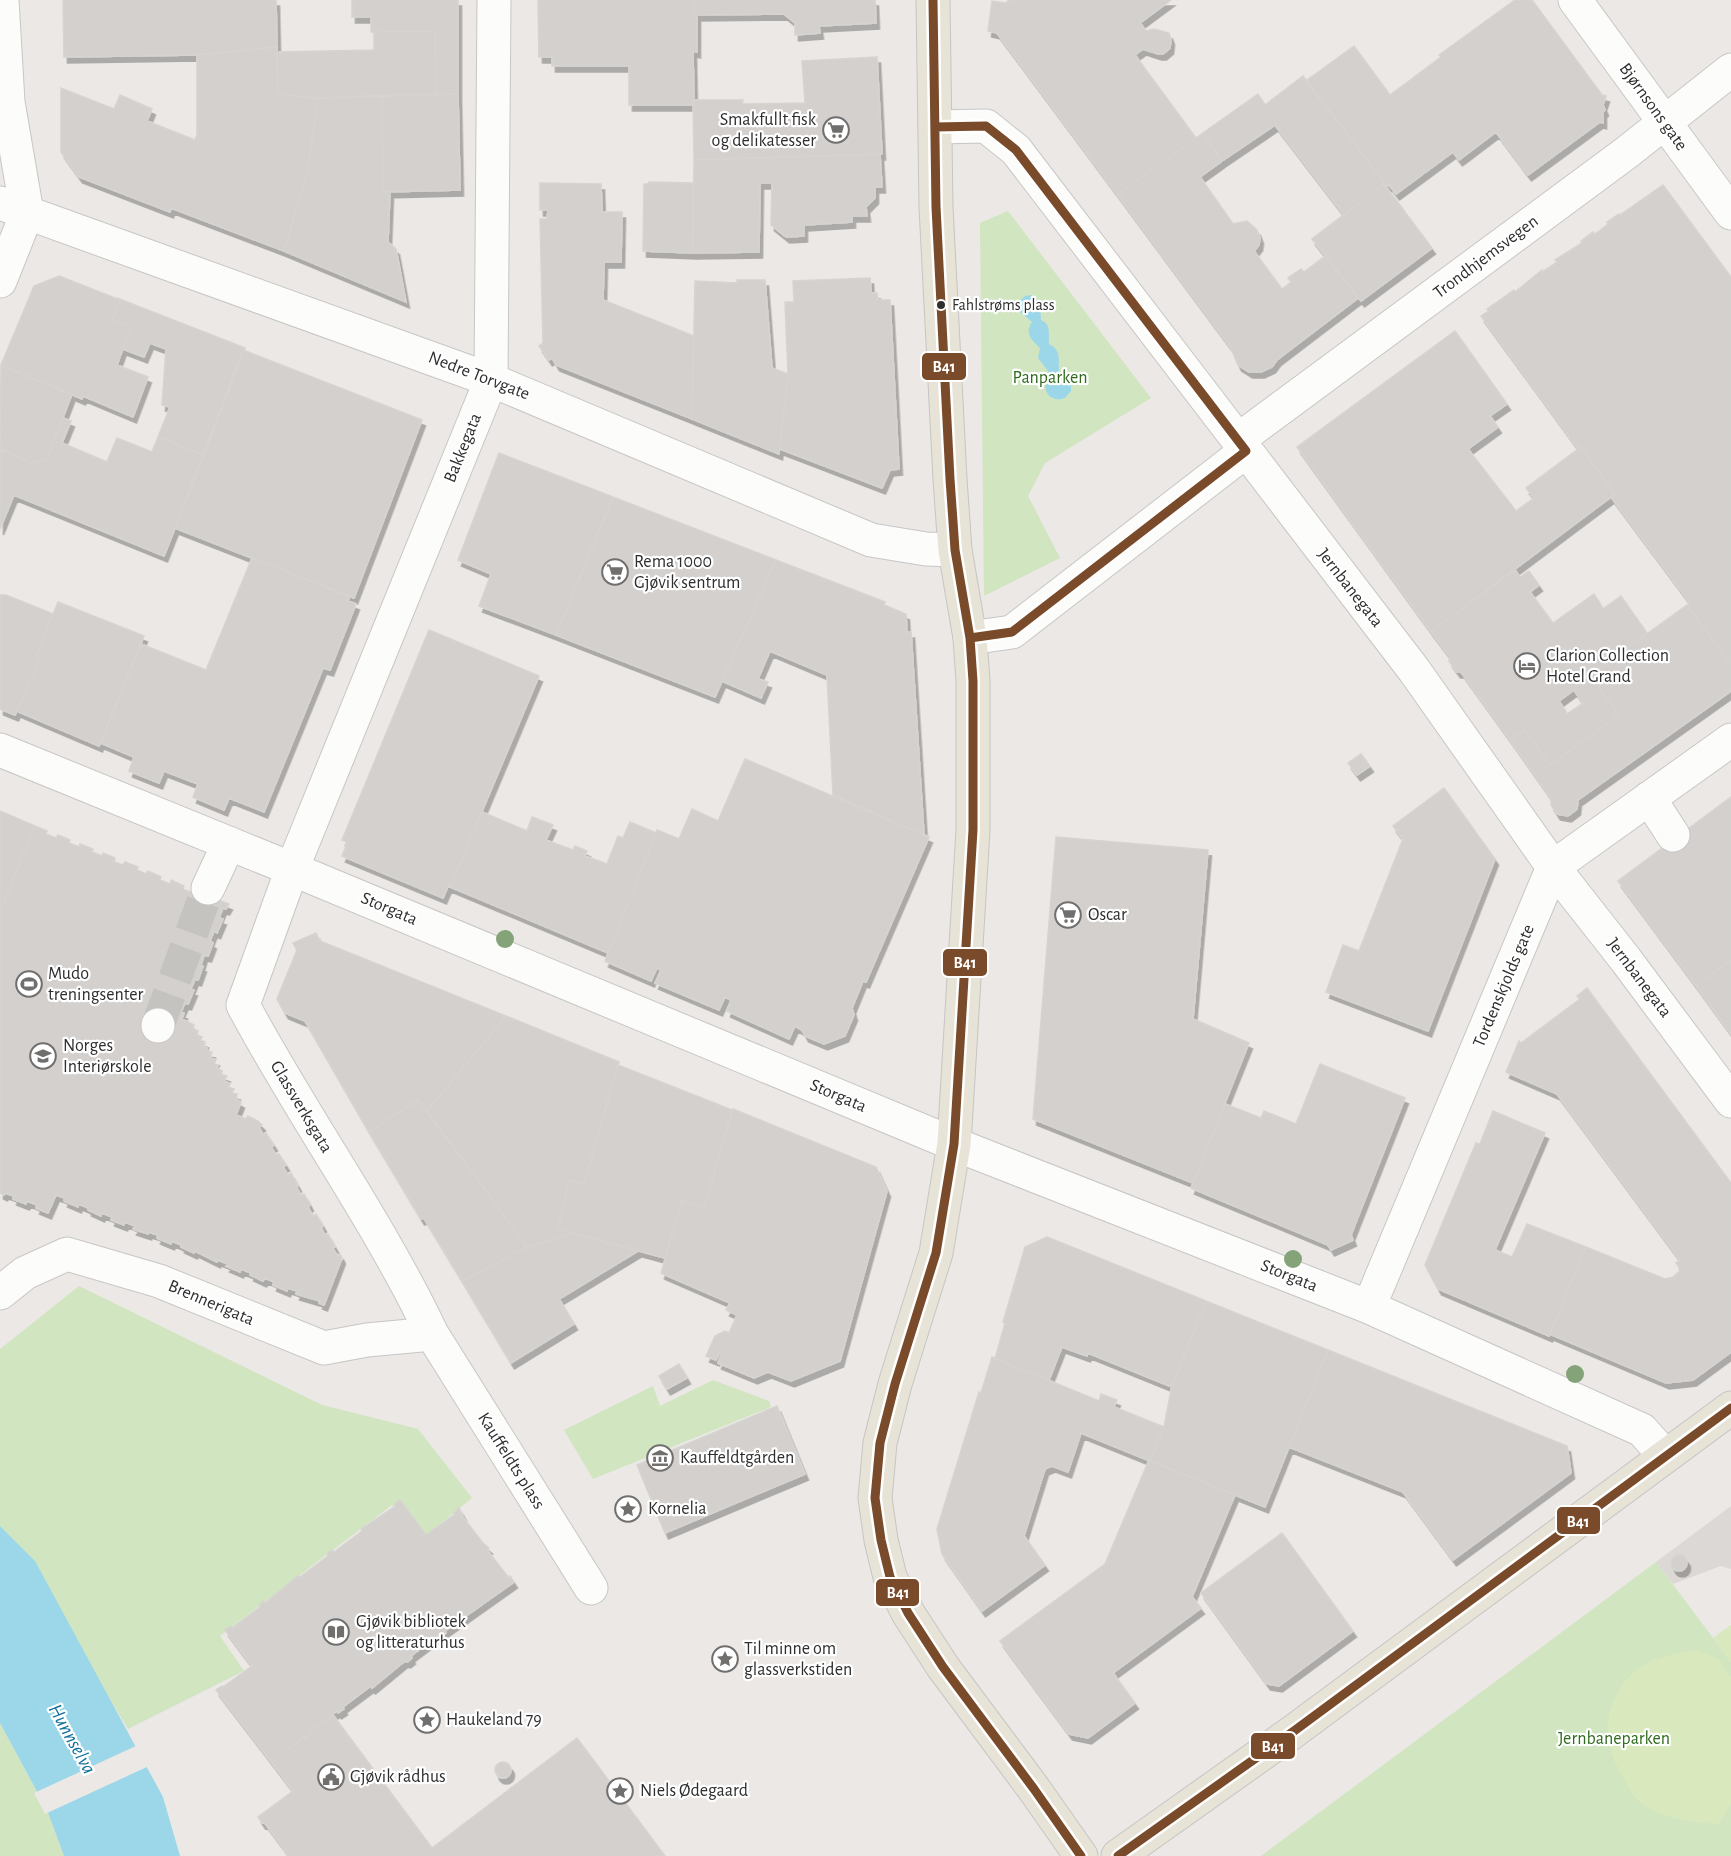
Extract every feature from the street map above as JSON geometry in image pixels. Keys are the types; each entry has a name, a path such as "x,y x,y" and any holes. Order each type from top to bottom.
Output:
{"main road":[{"path":"933,0 936,207 955,550 970,638 973,681 974,830 954,1144 936,1253 895,1384 880,1443 875,1498 881,1540 890,1577 908,1613 943,1667 1081,1856"},
{"path":"1118,1856 1294,1731 1731,1408"}],"street":[{"path":"0,281 14,208 4,101 2,0"},
{"name":"Bakkegata","path":"292,869 491,380 494,0"},
{"name":"Bjørnsons gate","path":"1575,0 1731,213"},
{"name":"Trondhjemsvegen","path":"970,638 1012,632 1242,446 1617,160 1731,70"},
{"name":"Jernbanegata","path":"935,127 986,126 1016,150 1414,670 1553,867 1731,1101"},
{"name":"Nedre Torvgate","path":"14,208 491,380 871,540 926,549 955,550"},
{"path":"1553,867 1731,740"},
{"name":"Storgata","path":"0,750 954,1144 1369,1307 1642,1430 1665,1456"},
{"path":"1649,798 1673,835"},
{"path":"208,888 229,843"},
{"name":"Tordenskjolds gate","path":"1369,1307 1553,867"},
{"name":"Glassverksgata","path":"292,869 243,1005 270,1056 381,1240 432,1334"},
{"name":"Brennerigata","path":"0,1293 25,1273 67,1254 159,1281 324,1348 367,1340 432,1334"},
{"name":"Kauffeldts plass","path":"432,1334 591,1588"}],"green space":[{"name":"Panparken","path":"1008,211 1151,398 1045,463 1028,496 1060,558 984,596 980,223"},
{"path":"79,1286 322,1405 418,1429 472,1498 420,1540 392,1505 220,1636 244,1671 128,1729 77,1645 0,1566 0,1349"},
{"path":"713,1380 769,1401 771,1407 593,1479 564,1430 653,1386 660,1406"},
{"name":"Jernbaneparken","path":"1656,1562 1731,1662 1731,1856 1261,1856"},
{"path":"1731,1625 1731,1662 1713,1638"},
{"path":"1696,1650 1718,1659 1731,1677 1731,1804 1718,1825 1670,1816 1652,1810 1639,1802 1617,1766 1608,1740 1608,1726 1614,1700 1628,1677 1652,1661"},
{"path":"0,1723 47,1810 64,1856 0,1856"}],"shaded area":[{"path":"1731,1506 1731,1569 1721,1566 1673,1584 1656,1562"}],"water":[{"path":"1031,295 1040,302 1041,320 1048,327 1049,344 1058,353 1059,373 1066,376 1071,383 1071,391 1065,398 1054,398 1048,395 1045,384 1051,375 1038,358 1040,348 1030,336 1029,330 1032,322 1020,312 1019,302 1025,296"},
{"name":"Hunnselva","path":"0,1526 35,1561 163,1797 180,1856 64,1856 47,1810 0,1723"}],"pier":[{"path":"138,1745 149,1766 45,1814 34,1793"}],"building":[{"path":"63,0 276,0 277,47 197,55 64,57"},
{"path":"352,0 458,0 458,94 436,95 435,31 371,32 371,17 352,17"},
{"path":"538,0 694,0 694,15 697,14 697,52 693,51 694,105 629,105 629,66 552,66 552,57 539,57"},
{"path":"694,0 875,0 876,23 819,26 820,33 795,35 795,23 784,14 694,15"},
{"path":"1009,0 1171,0 1140,23 1146,31 1154,29 1169,33 1170,48 1163,54 1143,49 1135,55 1196,138 1121,192 1123,194 1119,197 997,33 988,31 992,1 1006,3"},
{"path":"1515,0 1532,0 1602,95 1606,96 1603,105 1605,110 1603,123 1600,122 1528,175 1496,132 1459,160 1453,152 1396,194 1389,185 1387,186 1306,81 1354,46 1390,95 1441,57 1439,55"},
{"path":"435,31 436,95 318,98 278,94 277,52 374,50 374,32"},
{"path":"277,47 278,94 318,98 307,174 284,251 171,208 170,212 79,177 61,152 61,88 114,109 120,95 152,109 147,121 195,140 197,135 197,55"},
{"path":"877,57 882,154 694,160 693,100 743,100 742,104 805,103 802,61"},
{"path":"1303,76 1387,186 1385,187 1384,184 1344,215 1275,125 1222,161 1203,133 1258,94 1265,105"},
{"path":"458,94 460,190 383,192 382,95"},
{"path":"382,95 383,192 390,191 388,242 396,249 406,302 284,251 307,174 318,98"},
{"path":"1203,133 1222,161 1200,177 1233,224 1247,221 1257,230 1260,238 1259,245 1254,251 1282,289 1291,282 1288,278 1301,269 1304,272 1325,256 1358,298 1277,360 1272,367 1261,372 1249,372 1238,365 1231,348 1119,197 1123,194 1121,192"},
{"path":"880,154 882,187 875,187 875,198 866,207 867,216 852,216 852,222 804,225 804,236 786,237 771,225 772,183 760,183 759,252 693,253 694,160"},
{"path":"649,182 693,183 693,253 643,251 644,184 649,184"},
{"path":"540,183 601,184 602,212 622,212 621,262 604,262 603,300 694,336 692,419 556,365 552,358 549,360 539,346 543,343 540,219 547,219 548,210 540,210"},
{"path":"1384,184 1432,248 1361,301 1312,239"},
{"path":"1663,185 1731,277 1731,665 1687,605 1690,603 1611,497 1615,494 1579,445 1577,447 1481,316 1489,311 1487,309 1557,262 1555,260 1582,243 1581,241 1593,232 1595,234 1608,224 1607,222"},
{"path":"59,276 120,300 112,320 131,327 117,365 148,377 133,417 83,396 82,399 1,365 34,286"},
{"path":"870,278 871,293 877,293 878,300 890,300 899,469 890,470 882,488 780,449 788,374 785,302 794,302 793,281"},
{"path":"737,280 765,280 772,368 788,374 779,454 692,419 695,281 737,283"},
{"path":"116,298 245,348 204,455 158,437 170,407 162,405 166,349 150,343 144,357 123,349 131,327 112,320 120,300"},
{"path":"1455,331 1507,404 1490,416 1498,427 1468,449 1516,511 1534,498 1526,488 1578,449 1579,445 1615,494 1431,632 1297,447"},
{"path":"243,350 422,420 354,598 175,528"},
{"path":"1,365 72,394 47,459 32,463 0,449"},
{"path":"63,418 71,421 62,443 107,462 117,438 152,452 158,437 204,455 164,556 14,495 0,529 0,449 32,463 47,459"},
{"path":"499,453 613,497 556,635 479,606 491,574 458,560"},
{"path":"613,497 776,560 715,697 556,635"},
{"path":"252,558 350,596 348,601 356,604 330,670 323,668 264,812 229,798 224,810 193,797 198,784 164,771 159,783 129,771 134,757 101,743 141,644 206,670"},
{"path":"776,560 885,602 884,605 906,614 907,632 911,632 924,835 833,795 827,675 770,651 758,679 768,682 761,698 722,681"},
{"name":"Clarion Collection Hotel Grand","path":"1515,570 1520,577 1529,571 1539,585 1530,592 1553,623 1594,594 1603,609 1621,596 1647,633 1590,675 1619,715 1550,765 1524,730 1510,740 1461,672 1457,672 1449,661 1450,657 1431,632","holes":["1574,690 1583,703 1567,714 1559,701"]},
{"path":"0,595 6,595 53,614 36,657 40,659 15,715 0,709"},
{"path":"58,602 144,636 99,746 17,711 40,659 36,657"},
{"path":"1687,605 1731,665 1731,691 1578,800 1577,809 1568,816 1557,814 1551,805 1551,798 1510,740 1524,730 1550,765 1619,715 1590,675"},
{"path":"429,630 539,676 451,885 449,884 443,898 342,856 348,842 342,840"},
{"path":"1361,754 1370,766 1357,775 1348,763"},
{"path":"745,759 929,837 866,982 863,981 852,1008 854,1015 845,1036 824,1044 805,1036 802,1030 795,1026 789,1039 727,1011 731,1000 725,997 719,1010 655,983 661,970 657,968 651,981 605,961 657,830 679,839 692,809 718,821"},
{"path":"1444,788 1495,859 1428,1031 1326,992 1343,945 1359,951 1403,839 1393,826"},
{"path":"1731,797 1731,960 1696,986 1618,881"},
{"path":"0,811 35,826 0,911"},
{"path":"482,812 527,831 532,817 553,825 546,840 573,850 575,846 587,851 585,856 607,864 618,836 623,838 630,822 656,833 608,953 448,886 451,885"},
{"path":"35,826 56,838 58,835 70,840 69,843 79,847 80,844 93,849 92,852 102,856 103,853 115,858 114,862 123,865 125,862 138,867 137,870 146,874 148,871 161,877 160,880 170,884 171,880 184,886 183,889 192,893 193,889 229,904 226,909 223,908 219,918 223,919 217,933 214,931 210,941 213,943 208,956 204,955 198,980 195,979 191,989 194,990 188,1004 185,1003 181,1012 184,1013 182,1019 194,1025 193,1029 198,1031 196,1035 205,1042 206,1051 212,1052 210,1058 216,1060 214,1064 218,1065 217,1069 221,1070 220,1074 227,1076 224,1082 230,1083 228,1087 233,1089 232,1093 237,1094 235,1099 241,1102 236,1115 246,1119 248,1116 262,1125 259,1127 263,1135 266,1133 274,1145 271,1147 286,1165 283,1167 288,1175 291,1173 298,1186 296,1187 301,1195 304,1194 310,1205 308,1207 313,1216 316,1214 323,1226 321,1227 325,1236 328,1234 335,1247 332,1248 342,1258 324,1305 319,1303 320,1301 296,1294 297,1291 288,1288 287,1291 273,1285 274,1282 265,1278 263,1281 250,1275 251,1273 241,1269 240,1272 226,1266 228,1264 218,1260 217,1262 195,1251 194,1253 172,1241 171,1244 157,1238 158,1235 133,1229 135,1226 111,1220 112,1217 102,1213 101,1216 79,1204 78,1207 64,1201 65,1198 56,1195 48,1213 36,1208 37,1205 27,1201 26,1204 13,1199 14,1196 0,1193 0,911"},
{"path":"1056,837 1208,850 1193,1019 1249,1043 1193,1183 1033,1119"},
{"path":"316,933 320,941 506,1016 427,1111 418,1100 369,1132 305,1021 285,1013 277,999 297,950 293,943"},
{"path":"1731,960 1731,1034 1696,986"},
{"path":"1587,988 1731,1183 1731,1352 1693,1380 1666,1383 1550,1334 1586,1247 1665,1279 1673,1277 1681,1270 1676,1263 1680,1260 1557,1094 1506,1072 1519,1041 1521,1043 1580,999 1577,996"},
{"path":"506,1016 619,1062 584,1184 569,1180 558,1229 571,1233 527,1247 427,1111"},
{"path":"1320,1064 1405,1098 1351,1235 1353,1240 1331,1250 1328,1245 1191,1188 1225,1104 1261,1118 1264,1111 1296,1124"},
{"path":"618,1065 732,1110 704,1208 682,1201 665,1258 558,1229 569,1180 584,1184"},
{"path":"418,1100 527,1247 462,1281 424,1218 421,1219 369,1132"},
{"path":"733,1109 876,1167 887,1191 840,1361 791,1381 768,1372 754,1378 718,1363 722,1353 720,1352 716,1360 706,1356 715,1336 725,1331 729,1333 737,1315 726,1310 730,1303 661,1273 682,1201 704,1208"},
{"path":"1493,1111 1545,1133 1495,1250 1512,1257 1527,1224 1586,1247 1549,1336 1438,1289 1425,1265 1476,1143 1480,1144"},
{"path":"571,1233 638,1251 559,1299 574,1324 511,1363 462,1281 527,1247"},
{"path":"1047,1237 1206,1301 1172,1387 1088,1353 1087,1356 1062,1347 1049,1380 995,1359 1005,1323 1003,1322 1025,1247"},
{"path":"1206,1301 1328,1350 1265,1507 1150,1461 1164,1427 1172,1385"},
{"path":"1328,1350 1567,1446 1571,1473 1453,1560 1403,1492 1289,1447"},
{"path":"992,1357 1099,1401 1101,1394 1117,1400 1114,1407 1164,1427 1150,1461 1081,1433 1068,1472 1052,1466 1045,1469 1024,1536 1045,1565 982,1611 942,1554 937,1529"},
{"path":"679,1364 687,1378 667,1389 659,1376"},
{"path":"777,1406 805,1474 665,1533 637,1465"},
{"path":"1149,1460 1235,1495 1192,1597 1201,1608 1113,1673 1135,1703 1088,1738 1069,1734 1000,1641 1105,1564"},
{"name":"Gjøvik bibliotek og litteraturhus","path":"400,1500 426,1535 455,1514 459,1508 462,1516 489,1548 487,1550 514,1582 445,1631 446,1633 440,1637 439,1635 411,1656 412,1658 407,1662 405,1661 372,1688 371,1686 343,1707 344,1709 338,1713 337,1711 309,1732 310,1734 305,1739 304,1737 272,1763 216,1690 252,1666 225,1630 231,1626 232,1628 260,1607 259,1605 264,1601 265,1603 298,1576 300,1577 328,1556 327,1554 332,1550 334,1552 362,1531 361,1529 396,1506 395,1504"},
{"path":"1282,1533 1353,1631 1279,1686 1267,1684 1201,1593"},
{"path":"1676,1555 1682,1555 1687,1563 1685,1569 1676,1571 1671,1566 1671,1560"},
{"name":"Gjøvik rådhus","path":"333,1715 432,1848 577,1738 665,1856 287,1856 285,1850 258,1817 293,1791 272,1763"},
{"path":"500,1762 506,1762 511,1770 509,1776 500,1778 495,1773 495,1767"}],"tunnel":[{"path":"158,1025 208,888"}],"transit line":[{"name":"B41","path":"933,0 936,207 950,479 955,550 970,638 973,681 973,830 954,1144 936,1253 895,1384 880,1443 875,1498 881,1540 890,1577 908,1613 943,1667 1081,1856"},
{"name":"B41","path":"935,127 986,126 1016,150 1246,451 1012,632 970,638"},
{"name":"B41","path":"1118,1856 1294,1731 1731,1408"}],"place":[{"name":"Smakfullt fisk og delikatesser","path":"836,130"},
{"name":"Fahlstrøms plass","path":"941,305"},
{"name":"Rema 1000 Gjøvik sentrum","path":"615,572"},
{"name":"Clarion Collection Hotel Grand","path":"1527,666"},
{"name":"Oscar","path":"1068,915"},
{"name":"Mudo treningsenter","path":"29,984"},
{"name":"Norges Interiørskole","path":"43,1056"},
{"name":"Kauffeldtgården","path":"660,1458"},
{"name":"Kornelia","path":"628,1509"},
{"name":"Gjøvik bibliotek og litteraturhus","path":"336,1632"},
{"name":"Til minne om glassverkstiden","path":"725,1659"},
{"name":"Haukeland 79","path":"427,1720"},
{"name":"Gjøvik rådhus","path":"331,1777"},
{"name":"Niels Ødegaard","path":"620,1791"}]}
